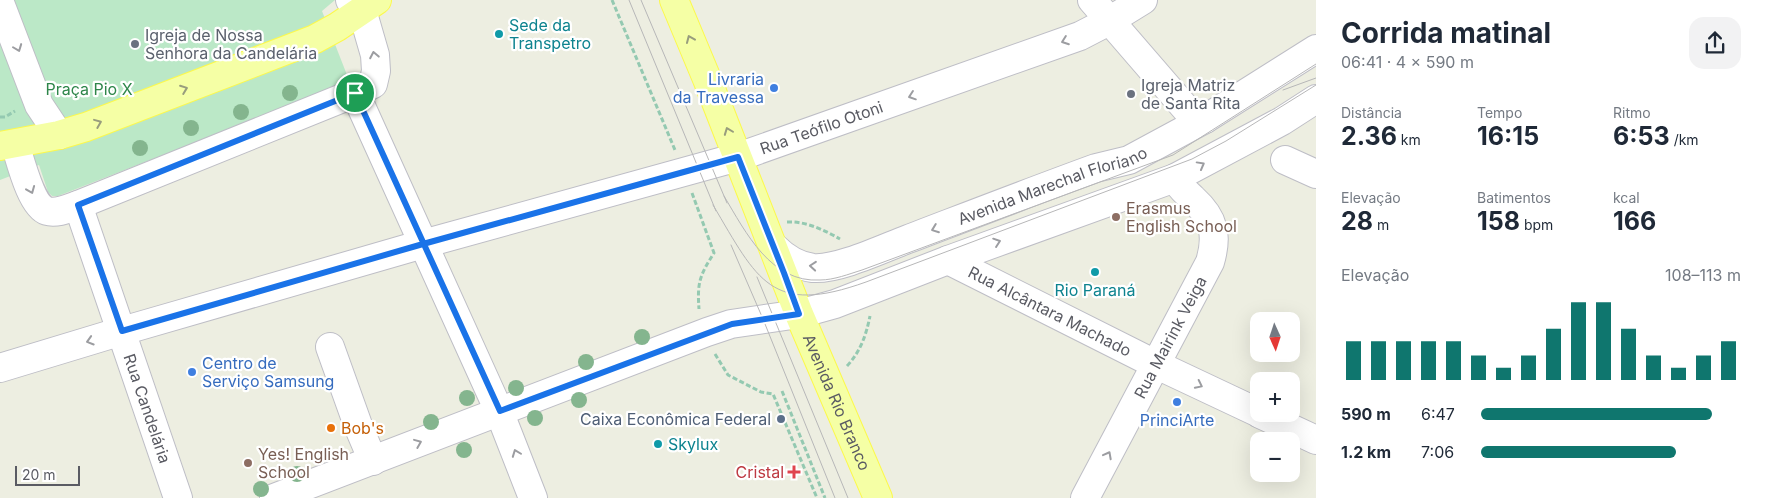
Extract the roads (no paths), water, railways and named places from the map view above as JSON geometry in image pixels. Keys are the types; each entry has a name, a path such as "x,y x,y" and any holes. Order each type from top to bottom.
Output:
{"main road":[{"name":"Avenida Rio Branco","path":"674,0 770,236 799,314 881,495"},
{"path":"8,145 59,135 86,127 315,39 363,4"}],"street":[{"path":"1092,0 1187,110 1205,119"},
{"name":"Rua Teófilo Otoni","path":"0,368 423,244 738,157 1080,36 1144,0"},
{"path":"0,3 39,105 59,135"},
{"path":"8,145 38,204 46,211 58,211 78,205 373,84 376,71 375,55 363,4"},
{"name":"Avenida Marechal Floriano","path":"770,236 785,258 797,264 814,268 830,267 1096,168 1129,160 1205,119 1316,49"},
{"path":"355,93 500,411 533,498"},
{"path":"274,498 732,324 799,314 836,304 948,260 1175,178 1282,121 1316,99"},
{"path":"1285,160 1316,174"},
{"name":"Rua Mairink Veiga","path":"1085,498 1210,262 1214,248 1214,232 1209,218 1200,205 1178,186 1175,178"},
{"name":"Rua Candelária","path":"78,205 178,498"},
{"name":"Rua Alcântara Machado","path":"948,260 1155,364 1250,409"},
{"path":"330,347 373,461"},
{"name":"Rua Alcântara Machado","path":"1278,422 1316,440"}],"tram line":[{"path":"629,0 716,211"},
{"path":"641,0 727,203"},
{"path":"724,196 751,240 774,264 787,273 803,279 825,280 836,278 1173,155 1316,64"},
{"path":"1283,90 1316,78"},
{"path":"713,205 756,272 771,285 788,293 808,295 834,292 866,282 1192,159 1226,141 1316,85"},
{"path":"731,245 835,498"},
{"path":"757,277 848,498"}],"place":[{"name":"Sede da Transpetro","path":"499,34"},
{"name":"Igreja de Nossa Senhora da Candelária","path":"135,44"},
{"name":"Livraria da Travessa","path":"774,88"},
{"name":"Igreja Matriz de Santa Rita","path":"1131,94"},
{"name":"Erasmus English School","path":"1116,217"},
{"name":"Rio Paraná","path":"1095,272"},
{"name":"Centro de Serviço Samsung","path":"192,372"},
{"name":"PrinciArte","path":"1177,402"},
{"name":"Caixa Econômica Federal","path":"781,419"},
{"name":"Bob's","path":"331,428"},
{"name":"Skylux","path":"658,444"},
{"name":"Yes! English School","path":"248,463"},
{"name":"Cristal","path":"794,472"}],"park label":[{"name":"Praça Pio X","path":"89,89"}]}
